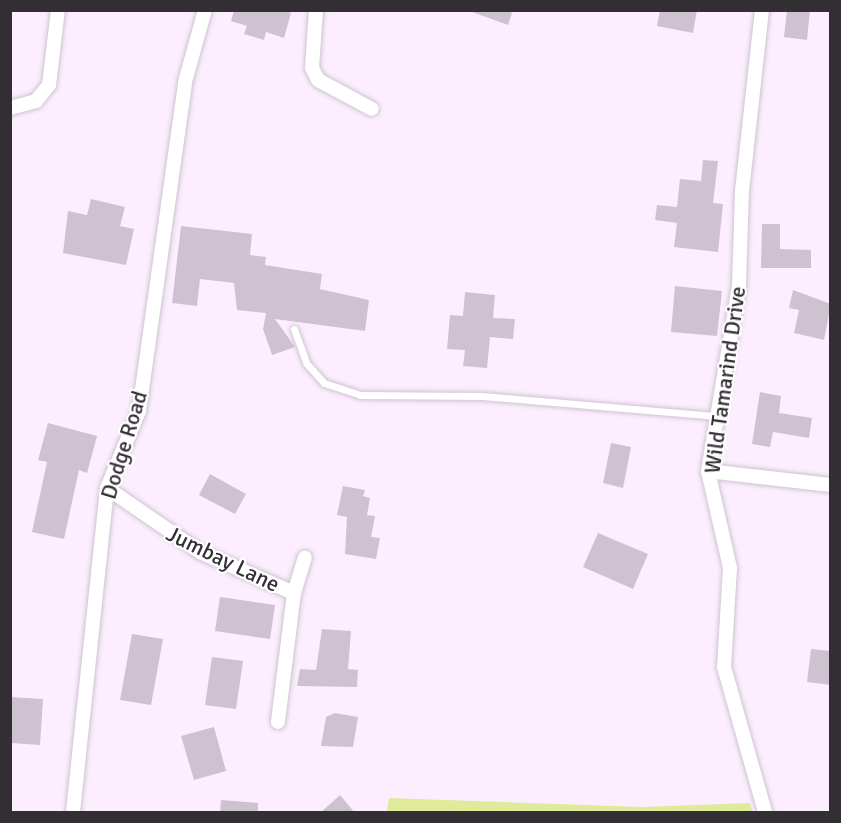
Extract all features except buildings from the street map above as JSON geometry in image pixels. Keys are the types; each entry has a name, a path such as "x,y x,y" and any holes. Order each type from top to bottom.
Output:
{"street":[{"path":"10,108 36,101 49,85 58,10"},
{"name":"Dodge Road","path":"73,813 107,488 139,411 185,82 205,10"},
{"path":"316,10 312,68 318,80 372,109"},
{"name":"Wild Tamarind Drive","path":"762,10 742,190 739,286 708,471 730,568 724,667 765,813"},
{"path":"708,471 831,485"},
{"name":"Jumbay Lane","path":"107,488 200,552 294,593 278,722"},
{"path":"294,593 305,558"}],"lane":[{"path":"294,329 306,364 324,383 360,395 483,396 717,416"}],"green space":[{"path":"389,798 642,807 749,803 753,812 387,812"}]}
